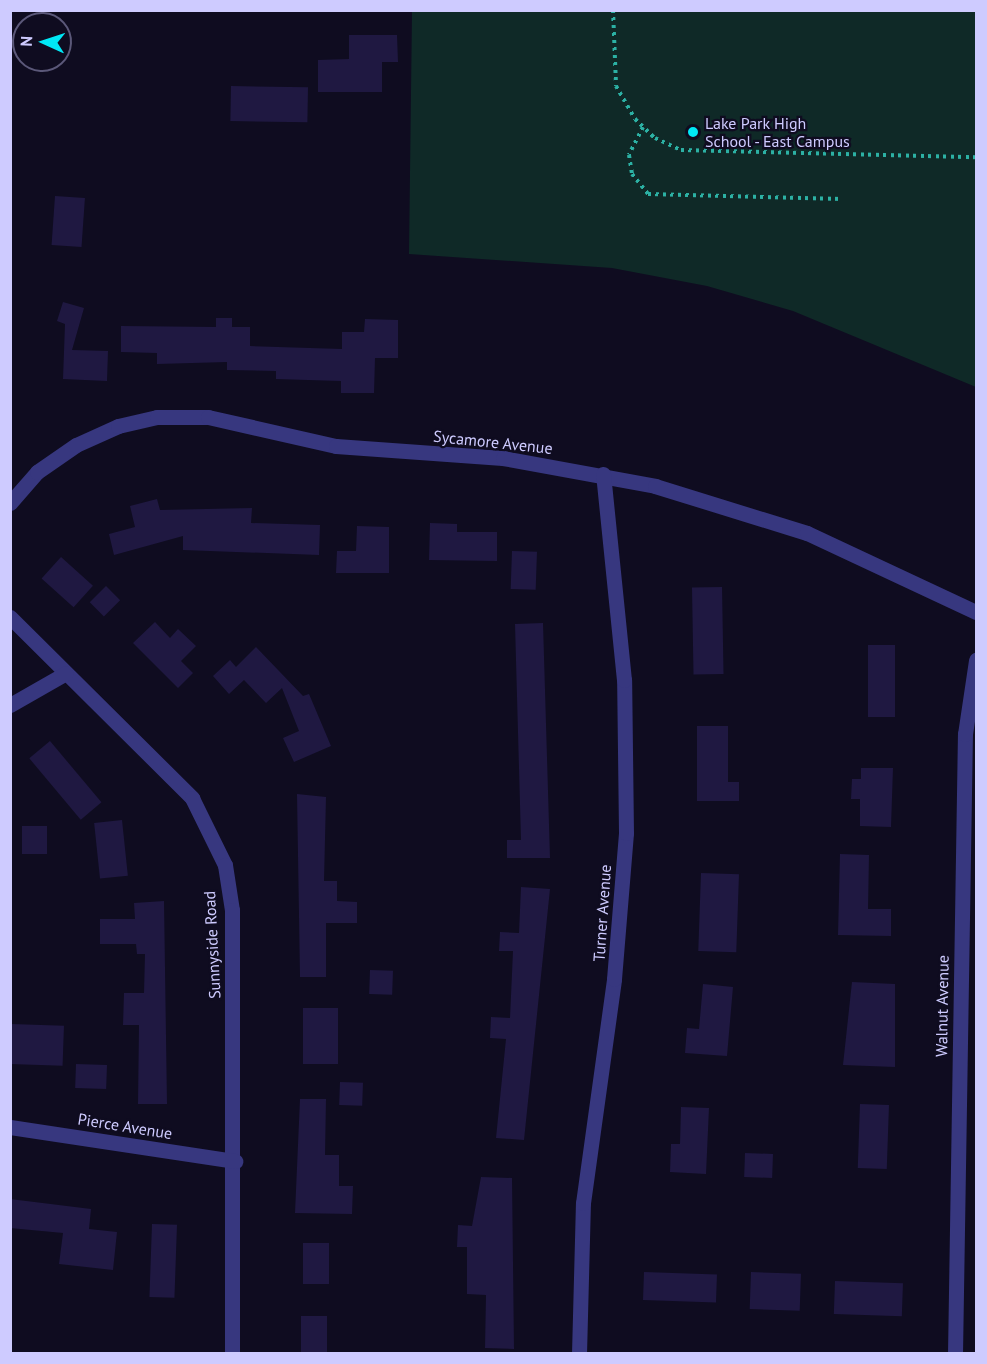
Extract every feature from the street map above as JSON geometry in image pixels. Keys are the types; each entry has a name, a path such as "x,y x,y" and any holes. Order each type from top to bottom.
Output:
{"street":[{"name":"Sycamore Avenue","path":"10,503 37,472 76,445 118,426 157,417 208,417 336,446 503,458 603,474 763,517 887,567 976,612"},
{"name":"Turner Avenue","path":"579,1353 583,1203 614,979 626,833 624,680 603,474"},
{"name":"Sunnyside Road","path":"10,617 192,798 225,865 232,910 235,1161 232,1353"},
{"name":"Walnut Avenue","path":"955,1353 964,734 976,660"},
{"path":"10,705 66,673"},
{"name":"Pierce Avenue","path":"10,1127 235,1161"}],"path":[{"path":"613,10 616,86 643,127 681,150 706,154 976,157"},
{"path":"643,127 629,156 632,174 648,194 843,199"}],"green space":[{"name":"Lake Park High School - East Campus","path":"412,11 976,11 976,387 793,311 707,286 612,268 409,254"}],"building":[{"path":"349,35 397,35 398,62 382,62 382,92 318,92 318,60 349,59"},
{"path":"231,86 308,87 307,122 230,121"},
{"path":"55,196 85,198 82,247 52,245"},
{"path":"63,302 84,308 72,350 108,351 107,381 63,379 65,324 57,321"},
{"path":"216,318 232,318 232,327 250,327 250,346 342,349 342,332 364,332 365,319 398,320 398,358 375,358 374,393 341,393 341,381 276,379 276,371 227,370 227,362 157,364 157,353 121,352 121,326 216,327"},
{"path":"157,499 160,510 252,508 251,523 320,525 319,555 183,550 183,536 114,555 109,534 135,527 130,506"},
{"path":"430,523 457,524 457,532 497,532 497,561 429,560"},
{"path":"357,526 389,527 389,573 336,573 337,551 356,551"},
{"path":"512,551 537,552 536,590 511,589"},
{"path":"61,557 93,586 74,607 42,579"},
{"path":"106,586 120,600 104,616 90,602"},
{"path":"722,587 724,674 694,675 692,588"},
{"path":"155,622 170,638 178,629 196,646 181,661 193,673 178,688 133,643"},
{"path":"543,623 550,858 507,858 507,840 521,840 515,624"},
{"path":"868,645 895,645 895,717 868,717"},
{"path":"256,647 303,696 309,694 331,746 294,762 283,738 299,731 282,688 266,703 244,680 229,694 213,676 230,660 236,667"},
{"path":"697,726 728,726 728,782 739,782 739,801 697,801"},
{"path":"50,741 101,802 81,820 29,758"},
{"path":"861,768 893,768 891,827 860,826 860,799 851,799 852,779 861,779"},
{"path":"297,794 326,797 324,881 337,881 337,901 357,902 357,923 326,923 326,977 300,977"},
{"path":"122,820 128,876 100,879 94,823"},
{"path":"22,826 47,826 47,854 22,854"},
{"path":"840,854 869,855 868,909 891,909 891,936 838,935"},
{"path":"701,873 739,874 736,952 698,951"},
{"path":"521,887 550,889 524,1140 496,1138 506,1039 490,1038 491,1017 510,1018 513,951 499,951 500,932 519,933"},
{"path":"164,901 167,1104 138,1104 139,1025 123,1025 124,993 144,993 145,954 137,954 136,944 100,944 100,919 135,919 134,903"},
{"path":"370,970 393,971 392,995 369,994"},
{"path":"852,982 895,984 895,1067 843,1065"},
{"path":"703,984 733,987 727,1056 685,1053 687,1028 699,1029"},
{"path":"303,1008 338,1008 338,1064 303,1064"},
{"path":"11,1024 64,1026 63,1066 10,1064"},
{"path":"76,1064 107,1065 106,1089 75,1088"},
{"path":"340,1082 363,1083 362,1106 339,1105"},
{"path":"300,1099 326,1099 325,1155 339,1155 339,1186 353,1186 352,1214 295,1213"},
{"path":"860,1104 889,1105 887,1169 858,1168"},
{"path":"681,1107 709,1108 706,1174 670,1172 671,1144 680,1144"},
{"path":"745,1153 773,1154 772,1178 744,1177"},
{"path":"481,1177 512,1178 514,1349 485,1348 486,1295 467,1294 467,1247 457,1247 458,1225 472,1226"},
{"path":"10,1199 91,1209 89,1229 117,1232 113,1270 59,1264 63,1233 10,1228"},
{"path":"152,1224 177,1225 174,1298 149,1297"},
{"path":"303,1243 329,1243 329,1284 303,1284"},
{"path":"644,1272 717,1275 716,1303 643,1300"},
{"path":"751,1272 801,1274 800,1311 750,1309"},
{"path":"835,1281 903,1283 902,1316 834,1314"},
{"path":"301,1316 327,1316 327,1353 301,1353"}],"place":[{"name":"Lake Park High School - East Campus","path":"693,132"}]}
